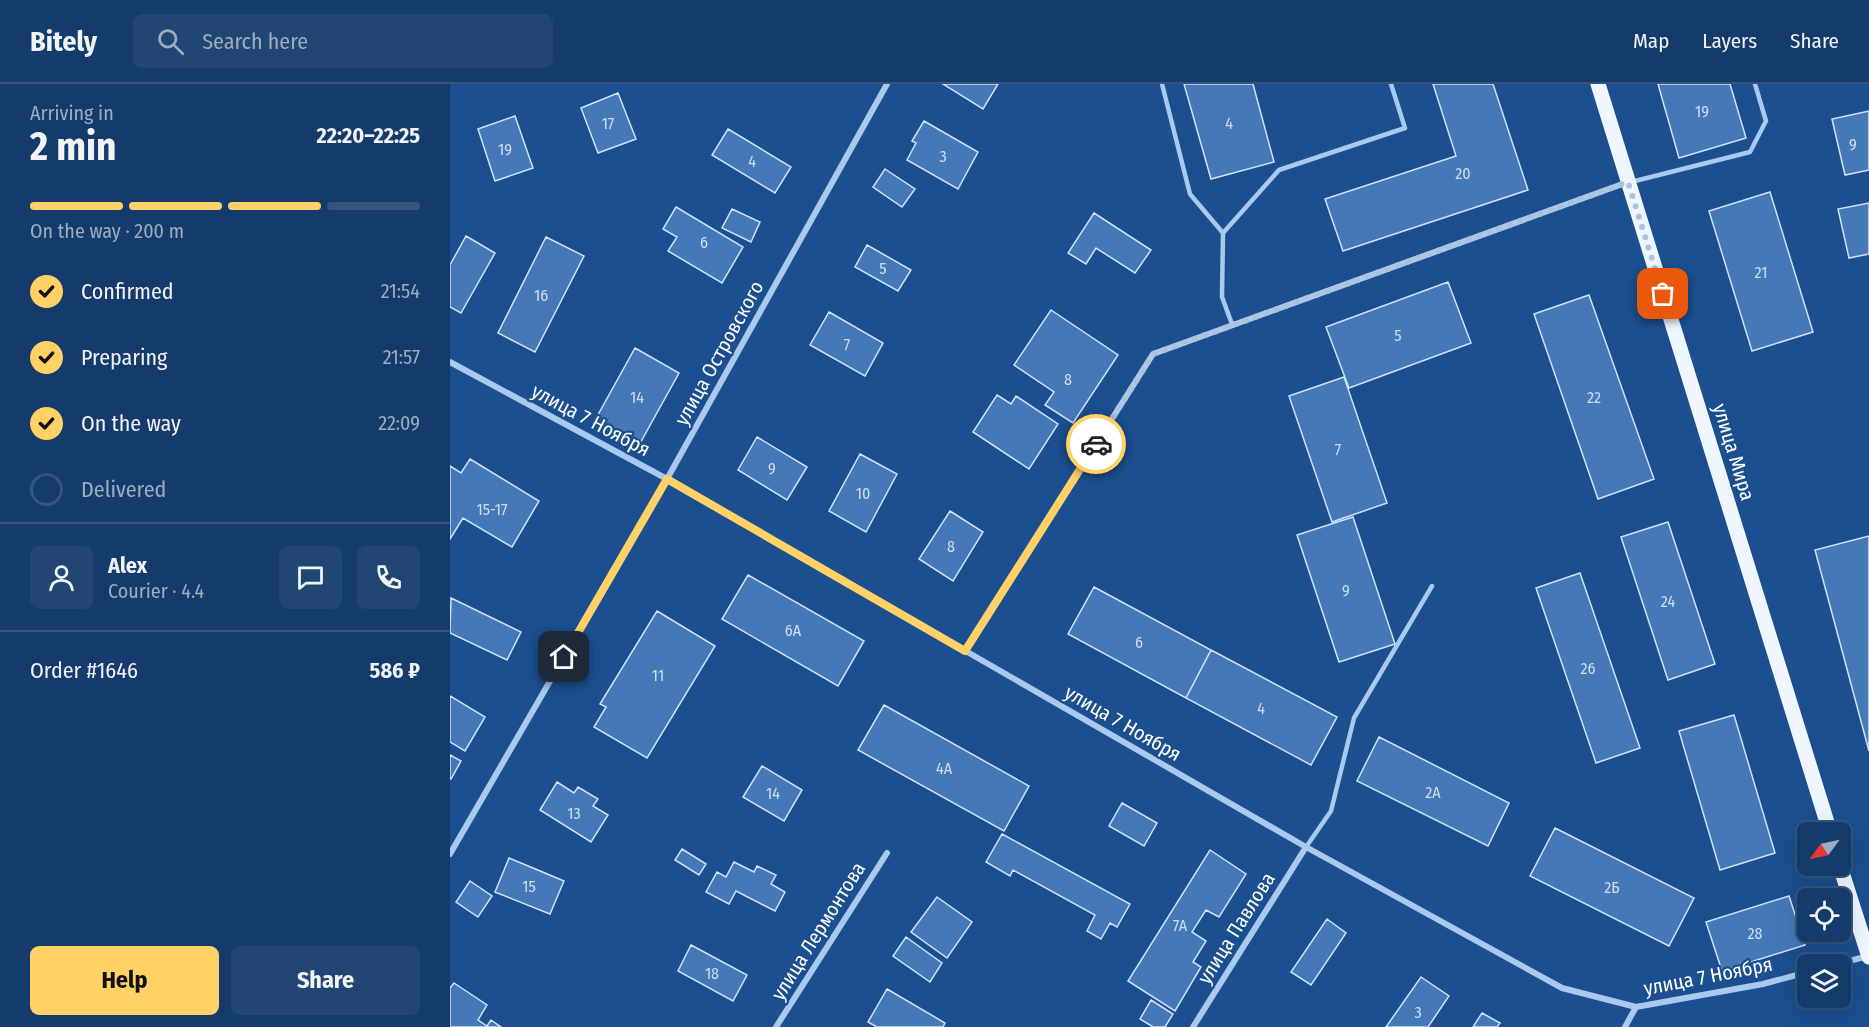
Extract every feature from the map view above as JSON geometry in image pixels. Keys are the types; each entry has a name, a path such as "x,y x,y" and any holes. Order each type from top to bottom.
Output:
{"main road":[{"name":"улица Мира","path":"1598,84 1827,822"},
{"path":"1843,876 1869,956"}],"street":[{"name":"улица Островского","path":"450,854 667,479 887,84"},
{"path":"965,651 1153,354 1628,182"},
{"name":"улица 7 Ноября","path":"450,362 667,479 1306,847 1562,988 1636,1007 1763,984 1797,975"},
{"name":"улица Павлова","path":"1193,1027 1306,847"},
{"name":"улица Лермонтова","path":"776,1027 886,853"},
{"path":"1851,960 1869,956"},
{"path":"1625,1027 1636,1007"}],"lane":[{"path":"1162,84 1190,194 1222,233 1222,297 1232,324"},
{"path":"1222,233 1279,170 1405,128 1391,84"},
{"path":"1628,182 1750,152 1767,121 1755,84"},
{"path":"1306,847 1330,811 1354,718 1432,586"}],"building":[{"path":"943,84 998,84 983,109"},
{"path":"1184,84 1253,84 1274,162 1211,179"},
{"path":"1433,84 1493,84 1528,190 1343,251 1325,199 1456,156"},
{"path":"1658,84 1730,84 1746,138 1679,158"},
{"path":"618,93 636,139 598,153 581,108"},
{"path":"1869,111 1869,170 1845,175 1832,119"},
{"path":"515,116 533,168 495,181 478,129"},
{"path":"924,121 978,152 958,189 907,160 916,143 912,141"},
{"path":"728,129 791,167 775,193 712,155"},
{"path":"885,169 915,189 902,207 873,187"},
{"path":"1770,192 1813,332 1752,351 1709,211"},
{"path":"1869,203 1869,254 1849,258 1838,209"},
{"path":"676,207 743,247 722,283 668,251 677,237 663,229"},
{"path":"732,209 760,222 751,242 722,228"},
{"path":"1094,213 1151,250 1135,273 1096,248 1086,264 1068,253"},
{"path":"466,236 495,253 461,313 450,307 450,265"},
{"path":"546,237 584,256 535,352 498,333"},
{"path":"867,245 911,270 898,291 855,267"},
{"path":"1448,282 1471,343 1349,388 1326,327"},
{"path":"1589,295 1654,479 1598,499 1534,314"},
{"path":"1051,310 1118,355 1073,423 1045,405 1054,392 1014,365"},
{"path":"829,312 883,343 865,376 810,345"},
{"path":"635,348 679,373 638,447 594,422"},
{"path":"1344,377 1387,503 1332,522 1289,396"},
{"path":"997,395 1011,404 1016,396 1058,424 1029,469 973,432"},
{"path":"757,437 807,467 787,500 738,470"},
{"path":"860,454 897,474 866,532 829,511"},
{"path":"470,459 539,501 512,547 463,518 450,539 450,466 461,473"},
{"path":"950,511 983,532 953,581 919,559"},
{"path":"1353,517 1395,644 1339,662 1297,535"},
{"path":"1668,522 1715,664 1668,680 1621,537"},
{"path":"1869,536 1869,751 1815,550"},
{"path":"1580,573 1640,748 1596,763 1536,588"},
{"path":"748,575 864,641 838,686 722,619"},
{"path":"1094,587 1211,650 1186,698 1068,634"},
{"path":"451,598 521,632 507,660 450,633"},
{"path":"657,611 715,646 647,758 594,727 606,707 600,704"},
{"path":"1211,650 1337,717 1311,765 1186,698"},
{"path":"450,696 485,717 465,751 450,742"},
{"path":"884,705 1029,786 1004,831 858,750"},
{"path":"1734,715 1775,853 1720,870 1679,731"},
{"path":"1379,737 1509,803 1488,846 1357,781"},
{"path":"450,755 461,761 451,779 450,779"},
{"path":"762,766 802,790 784,821 743,797"},
{"path":"557,782 574,793 578,787 598,799 593,806 608,815 591,842 540,810"},
{"path":"1122,803 1157,823 1144,846 1109,826"},
{"path":"1555,828 1694,898 1669,946 1530,876"},
{"path":"1002,834 1130,904 1117,927 1110,923 1101,939 1087,931 1095,915 1013,870 1010,876 986,862"},
{"path":"682,849 706,864 699,875 675,860"},
{"path":"1210,850 1246,874 1219,917 1206,910 1192,932 1206,941 1193,962 1201,967 1175,1011 1128,981"},
{"path":"509,858 564,881 550,914 495,892"},
{"path":"734,862 754,872 757,866 776,875 771,884 785,892 775,911 736,891 729,904 706,892 717,872 726,877"},
{"path":"470,881 492,896 478,917 456,902"},
{"path":"1789,896 1797,920 1797,942 1804,942 1805,945 1722,971 1706,922"},
{"path":"937,897 972,922 947,958 911,932"},
{"path":"1327,919 1346,933 1311,985 1291,972"},
{"path":"906,937 942,963 930,982 893,956"},
{"path":"691,945 747,975 733,1001 678,971"},
{"path":"1421,977 1449,996 1428,1027 1386,1027"},
{"path":"454,983 487,1005 478,1020 487,1026 491,1020 501,1027 450,1027 450,988"},
{"path":"887,989 945,1023 943,1027 877,1027 868,1022"},
{"path":"1151,1000 1173,1014 1165,1027 1153,1027 1140,1019"},
{"path":"1482,1013 1500,1023 1497,1027 1473,1027"}],"way so far":[{"path":"1096,444 1153,354 1628,182 1663,294"}],"route":[{"path":"564,657 667,479 965,651 1096,444"}]}
